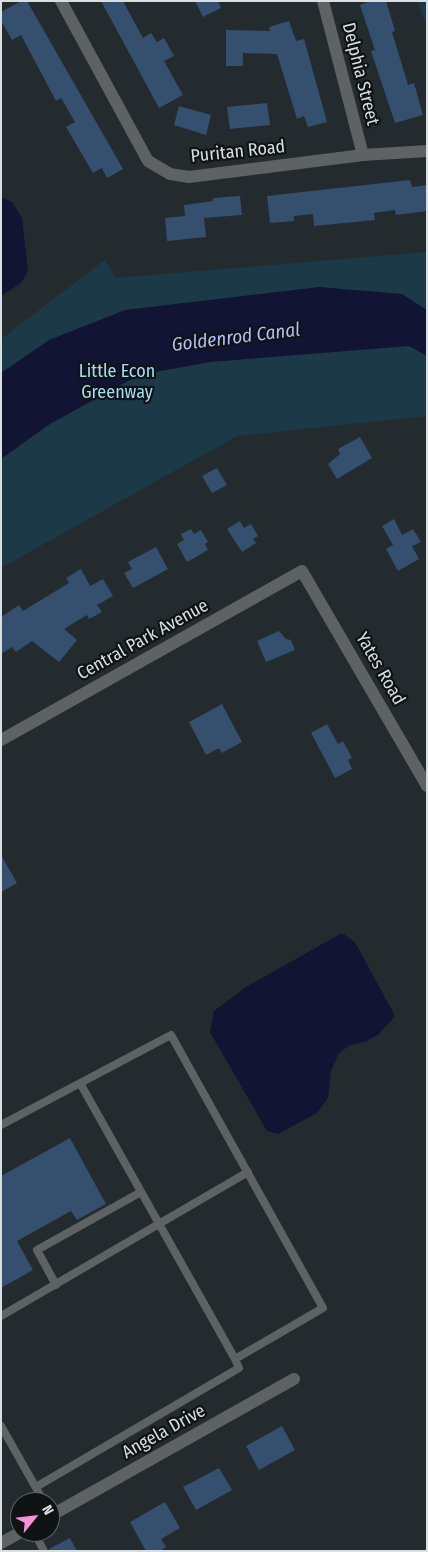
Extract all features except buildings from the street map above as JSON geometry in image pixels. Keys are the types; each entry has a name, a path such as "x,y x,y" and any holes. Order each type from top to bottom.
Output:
{"street":[{"name":"Puritan Road","path":"61,1 148,161 170,174 190,176 363,155 427,151"},
{"name":"Delphia Street","path":"323,1 363,155"},
{"name":"Central Park Avenue","path":"1,740 302,571"},
{"name":"Yates Road","path":"302,571 427,786"},
{"name":"Angela Drive","path":"60,1508 294,1379"}],"lane":[{"path":"1,1125 171,1035 323,1308 235,1359"},
{"path":"36,1487 239,1368 80,1084"},
{"path":"1,1316 248,1172"},
{"path":"56,1285 37,1250 141,1192"},
{"path":"1,1426 39,1492"}],"green space":[{"path":"417,1 427,1 427,28"},
{"name":"Little Econ Greenway","path":"427,252 427,416 237,436 1,568 1,339 105,260 116,278"}],"water":[{"path":"1,197 12,202 22,218 28,271 21,283 1,296"},
{"name":"Goldenrod Canal","path":"319,287 402,294 427,310 427,356 409,346 210,362 139,375 50,424 1,459 1,373 49,340 125,310"},
{"path":"342,933 355,942 395,1016 378,1035 364,1042 350,1045 339,1053 331,1071 328,1098 317,1113 278,1134 267,1131 210,1032 214,1011 246,987"}]}
